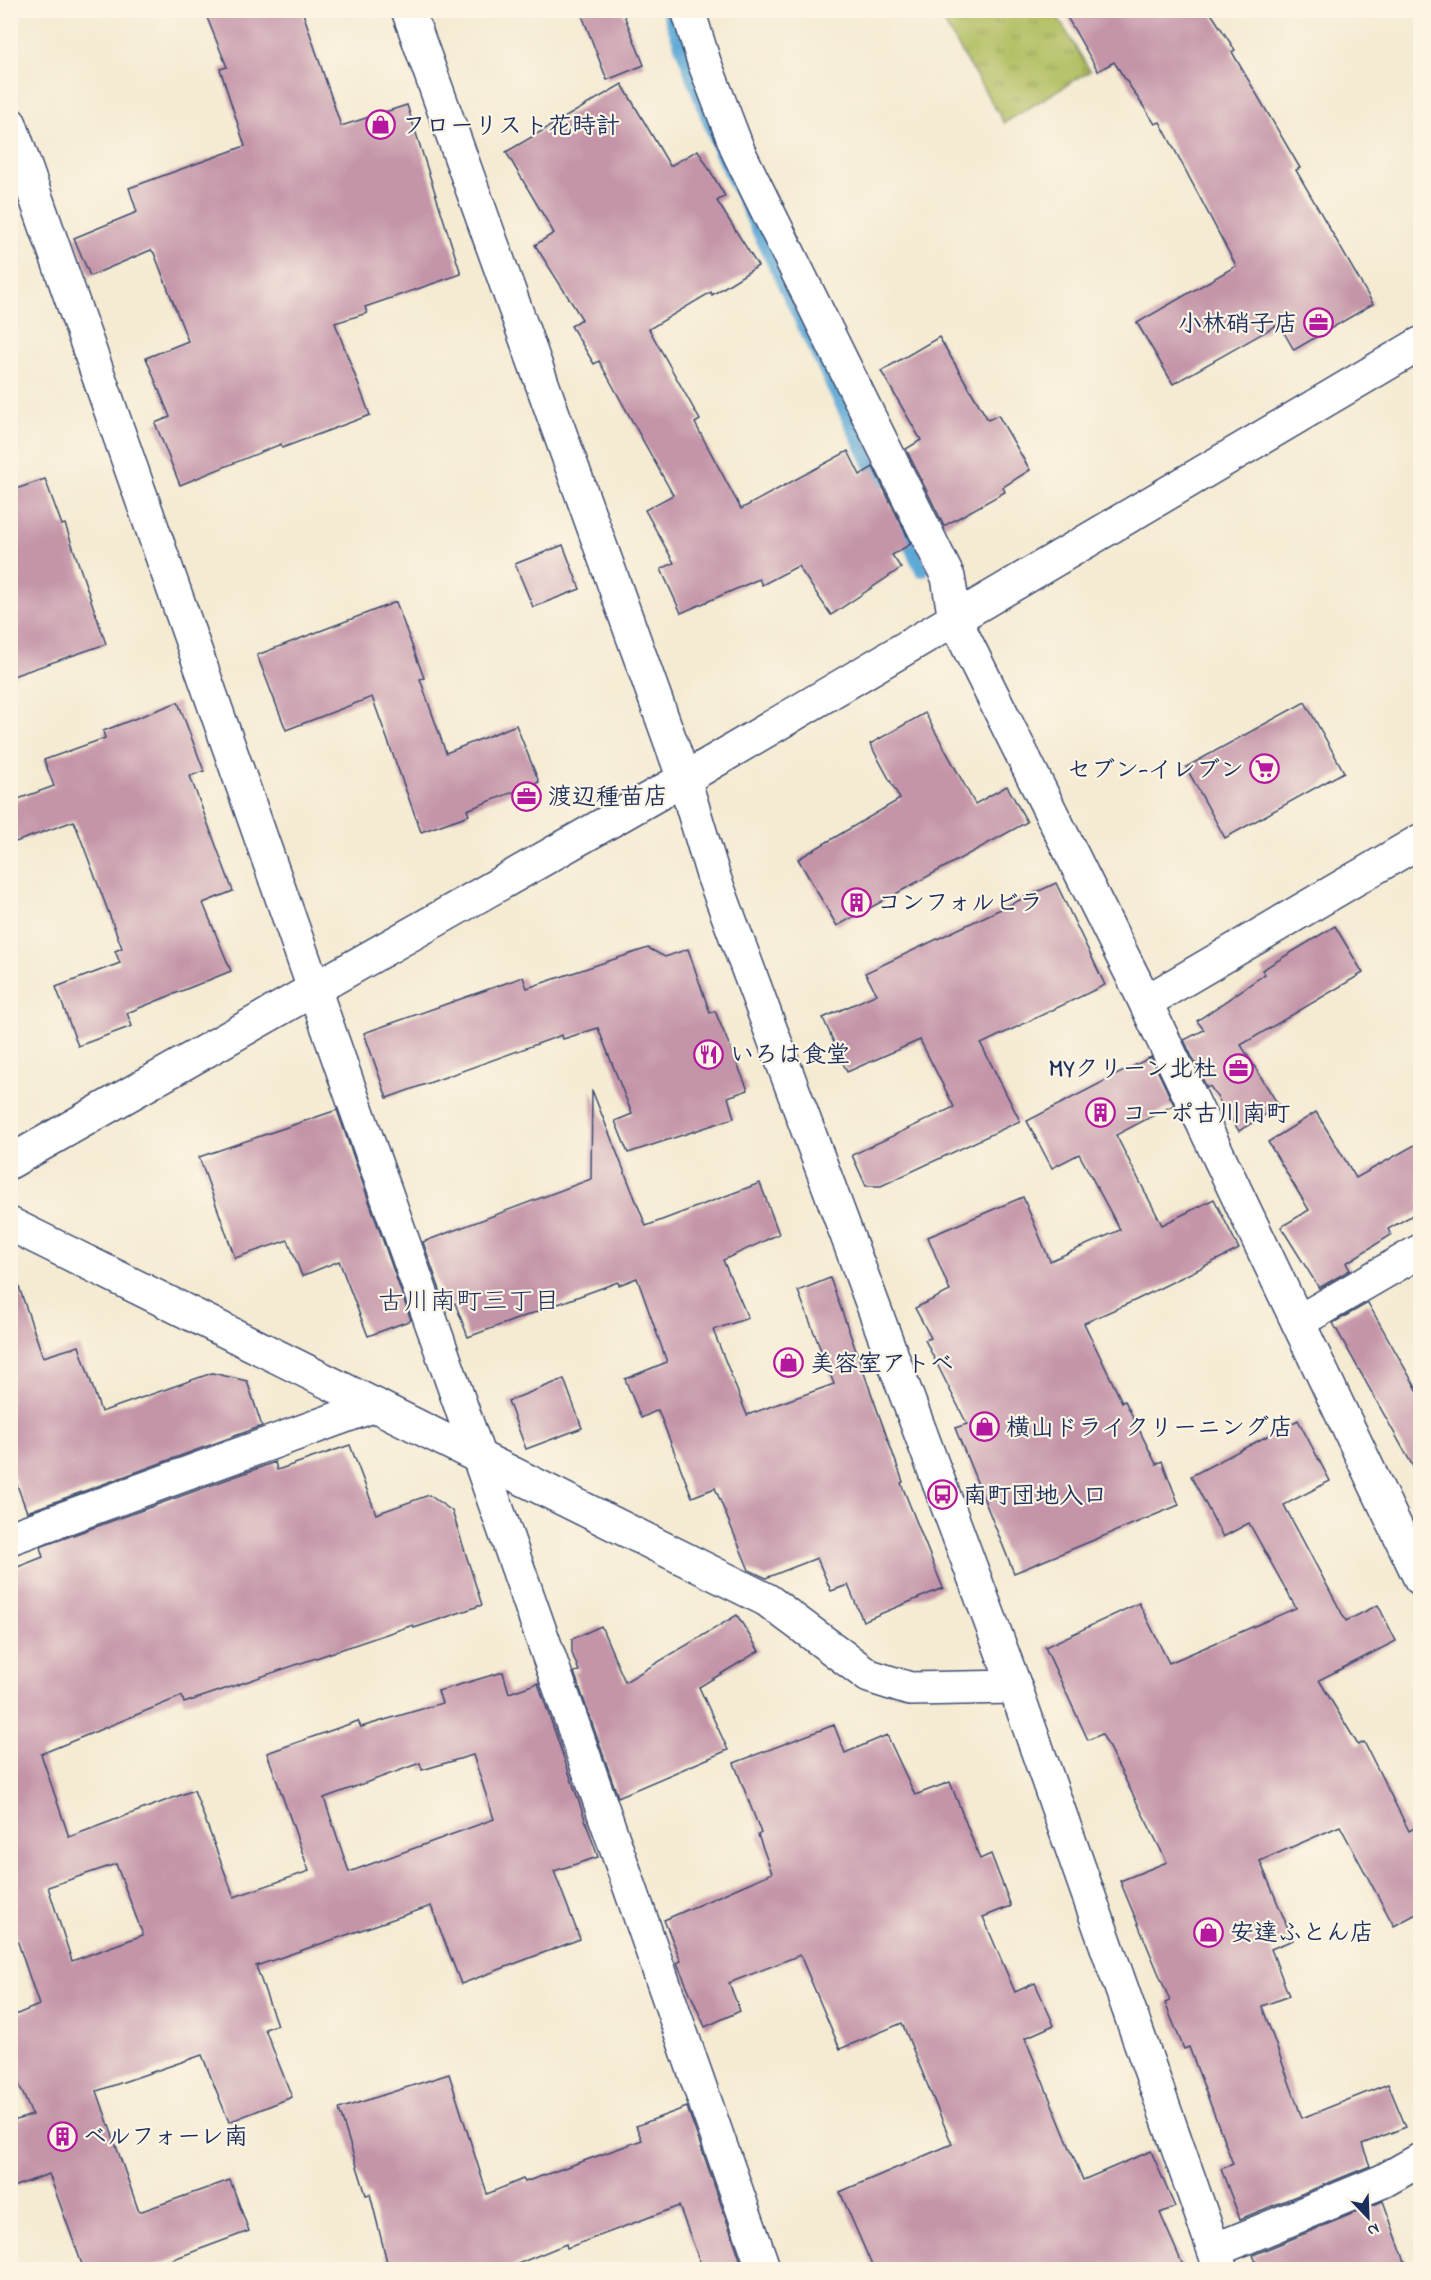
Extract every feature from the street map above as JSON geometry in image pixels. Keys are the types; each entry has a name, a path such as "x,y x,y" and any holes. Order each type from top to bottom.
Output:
{"street":[{"path":"408,10 684,779 713,875 1014,1687 1218,2260 1383,2181 1420,2160"},
{"path":"688,10 704,62 739,153 948,577 955,620 1146,1002 1298,1322 1417,1564"},
{"path":"10,124 764,2270"},
{"path":"10,1162 684,779 1420,344"},
{"path":"1146,1002 1420,841"},
{"path":"10,1224 766,1600 869,1676 910,1689 1014,1687"},
{"path":"1298,1322 1420,1251"},
{"path":"10,1538 375,1405"}],"green space":[{"path":"937,11 1054,11 1090,71 1004,123"}],"building":[{"path":"204,10 302,10 341,126 407,105 461,274 365,307 367,313 335,323 370,415 282,448 281,444 180,485 155,423 170,417 146,358 188,341 154,253 151,250 90,276 74,238 137,212 129,188 245,146 220,69 227,67"},
{"path":"580,10 622,10 644,65 607,80"},
{"path":"1063,10 1209,10 1235,50 1232,52 1300,168 1296,170 1373,304 1294,350 1279,324 1173,384 1137,323 1236,266 1160,122 1155,124 1114,62 1098,71"},
{"path":"622,84 670,166 698,150 725,196 717,201 758,266 712,295 711,292 649,329 700,420 695,423 741,509 848,451 860,475 873,467 911,544 892,555 901,568 831,615 798,566 762,585 759,579 681,613 661,569 674,563 645,510 673,495 599,361 594,364 571,326 582,319 535,245 554,233 506,152"},
{"path":"939,337 988,420 998,415 1030,470 1003,487 1005,492 944,526 906,449 921,440 881,371"},
{"path":"45,479 62,525 65,524 106,644 10,677 10,491"},
{"path":"563,545 580,589 533,607 515,564"},
{"path":"396,602 424,678 420,679 446,753 516,725 539,782 467,810 469,815 421,832 372,697 286,730 257,655"},
{"path":"178,702 204,771 190,776 233,891 203,903 231,971 127,1013 132,1026 78,1046 56,987 120,963 115,951 122,948 74,821 10,844 10,802 54,786 44,760 105,738 103,731"},
{"name":"セブン-イレブン","path":"1305,702 1344,772 1225,838 1186,767"},
{"path":"925,713 975,804 1007,786 1027,822 837,926 798,859 900,799 870,744"},
{"path":"1056,883 1105,985 981,1044 1020,1121 881,1186 866,1186 852,1155 954,1107 920,1040 847,1072 823,1018 877,994 865,973"},
{"path":"1335,926 1363,973 1241,1045 1279,1106 1239,1131 1210,1086 1207,1088 1184,1040 1204,1030 1197,1021 1265,974 1262,970"},
{"path":"648,948 665,957 688,949 710,1013 715,1011 748,1090 728,1097 734,1118 628,1153 615,1121 632,1114 598,1028 563,1039 562,1035 387,1098 364,1033 523,977 527,988"},
{"path":"1151,1057 1174,1105 1116,1135 1162,1225 1214,1199 1239,1249 1084,1323 1122,1402 1125,1401 1156,1464 1162,1461 1179,1505 1014,1573 955,1428 967,1424 925,1340 931,1338 915,1308 950,1291 928,1237 1023,1197 1050,1261 1120,1230 1079,1154 1052,1168 1027,1121"},
{"path":"592,1090 646,1226 760,1183 779,1234 723,1260 748,1318 713,1330 747,1415 834,1384 798,1291 830,1278 903,1482 901,1483 943,1588 863,1621 848,1585 831,1591 817,1558 766,1578 749,1570 715,1488 692,1497 658,1410 641,1418 625,1379 667,1362 637,1278 619,1285 618,1282 468,1337 455,1303 446,1307 423,1242 591,1179"},
{"path":"337,1110 411,1320 368,1336 339,1261 302,1276 288,1240 235,1258 199,1157"},
{"path":"1316,1112 1356,1178 1420,1142 1420,1211 1388,1229 1391,1235 1346,1263 1350,1270 1319,1288 1281,1227 1309,1210 1268,1142"},
{"path":"17,1281 43,1357 79,1346 101,1412 212,1373 247,1381 262,1426 27,1512 10,1466 10,1282"},
{"path":"1368,1303 1420,1395 1420,1479 1333,1323"},
{"path":"564,1379 582,1428 526,1449 508,1401"},
{"path":"1298,1420 1330,1481 1284,1505 1346,1621 1378,1605 1396,1641 1319,1680 1358,1745 1364,1742 1409,1831 1420,1825 1420,1912 1394,1926 1340,1826 1260,1861 1293,1940 1271,1949 1289,1996 1262,2006 1302,2118 1388,2084 1406,2127 1362,2144 1370,2166 1240,2219 1221,2169 1233,2164 1189,2047 1184,2049 1165,2003 1170,2001 1120,1881 1167,1862 1102,1734 1088,1740 1045,1647 1139,1603 1169,1663 1296,1608 1249,1523 1223,1537 1191,1476"},
{"path":"350,1445 376,1514 429,1495 452,1511 482,1605 414,1628 413,1625 184,1703 182,1696 41,1754 69,1837 194,1790 234,1897 309,1871 267,1753 358,1721 361,1727 442,1703 438,1691 503,1672 509,1693 538,1683 598,1857 554,1871 580,1939 461,1984 431,1906 256,1966 277,2025 265,2029 292,2097 229,2122 202,2055 97,2091 139,2212 230,2180 249,2231 144,2270 84,2270 49,2174 10,2188 10,2122 32,2115 10,2063 10,2017 39,2005 10,1919 10,1570 43,1557 40,1547 275,1462 277,1470","holes":["473,1755 494,1819 349,1872 324,1798 420,1763 422,1770","116,1864 143,1935 72,1961 48,1887"]},
{"path":"737,1615 759,1651 699,1687 728,1750 618,1797 574,1672 579,1671 572,1653 572,1639 601,1626 625,1682"},
{"path":"834,1725 845,1753 887,1735 915,1795 950,1782 980,1859 991,1854 1011,1906 983,1917 1015,1992 1035,1983 1054,2025 1025,2038 1083,2180 1151,2151 1175,2207 1160,2213 1185,2270 874,2270 840,2192 952,2144 902,2023 840,2049 800,1955 729,1983 740,2011 705,2027 677,1963 681,1961 664,1920 772,1873 758,1835 761,1833 734,1763"},
{"path":"449,2074 487,2194 523,2179 525,2182 642,2140 636,2126 687,2107 744,2270 703,2270 679,2206 567,2248 566,2244 503,2270 389,2270 370,2194 366,2195 339,2109"},
{"path":"1383,2201 1408,2270 1259,2270 1253,2255"}],"waterway":[{"path":"668,10 721,153 879,482"},
{"path":"902,529 922,570"}],"place":[{"name":"フローリスト花時計","path":"381,125"},
{"name":"小林硝子店","path":"1319,323"},
{"name":"セブン-イレブン","path":"1265,769"},
{"name":"渡辺種苗店","path":"527,796"},
{"name":"コンフォルビラ","path":"856,902"},
{"name":"いろは食堂","path":"709,1054"},
{"name":"MYクリーン北杜","path":"1238,1068"},
{"name":"コーポ古川南町","path":"1101,1113"},
{"name":"美容室アトベ","path":"789,1363"},
{"name":"横山ドライクリーニング店","path":"985,1427"},
{"name":"南町団地入口","path":"942,1495"},
{"name":"安達ふとん店","path":"1209,1932"},
{"name":"ベルフォーレ南","path":"62,2136"}],"district":[{"name":"古川南町三丁目","path":"469,1300"}]}
